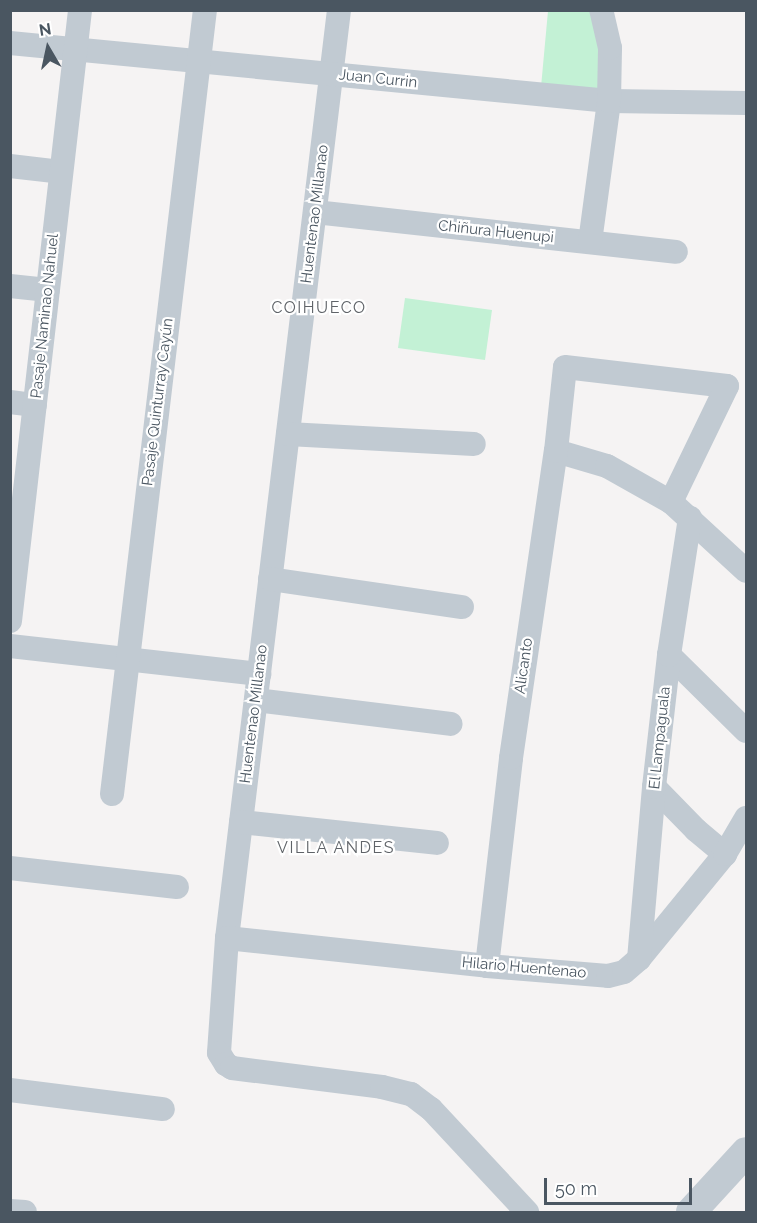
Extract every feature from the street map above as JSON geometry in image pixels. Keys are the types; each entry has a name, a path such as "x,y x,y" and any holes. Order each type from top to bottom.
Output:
{"street":[{"name":"Pasaje Naminao Nahuel","path":"10,621 16,522 35,405 80,10"},
{"name":"Pasaje Quinturray Cayún","path":"112,794 205,10"},
{"name":"Huentenao Millanao","path":"339,10 226,938 219,1047 226,1064 238,1069 382,1087 411,1094 431,1109 527,1212"},
{"path":"590,242 609,102 610,48 601,10"},
{"name":"Juan Currin","path":"10,43 609,102 747,103"},
{"path":"10,166 61,172"},
{"name":"Chiñura Huenupi","path":"315,212 676,252"},
{"path":"10,286 48,290"},
{"name":"Alicanto","path":"487,966 511,758 556,451 565,368 727,386 671,502"},
{"path":"10,402 35,405"},
{"path":"288,434 474,444"},
{"path":"556,451 607,466 671,502 747,570"},
{"name":"El Lampaguala","path":"639,959 654,787 669,655 690,518"},
{"path":"270,579 462,607"},
{"path":"10,646 259,674"},
{"path":"669,655 747,731"},
{"path":"256,699 451,724"},
{"path":"654,787 696,830 725,854"},
{"name":"Hilario Huentenao","path":"226,938 487,966 608,976 624,972 639,959 725,854 747,818"},
{"path":"241,822 437,843"},
{"path":"10,868 177,887"},
{"path":"10,1090 163,1109"},
{"path":"691,1212 747,1152"},
{"path":"10,1211 25,1212"}],"green space":[{"path":"548,11 593,11 602,46 601,93 541,87"},
{"path":"405,298 492,310 485,360 398,348"}],"district":[{"name":"COIHUECO","path":"319,308"},
{"name":"VILLA ANDES","path":"336,848"}]}
